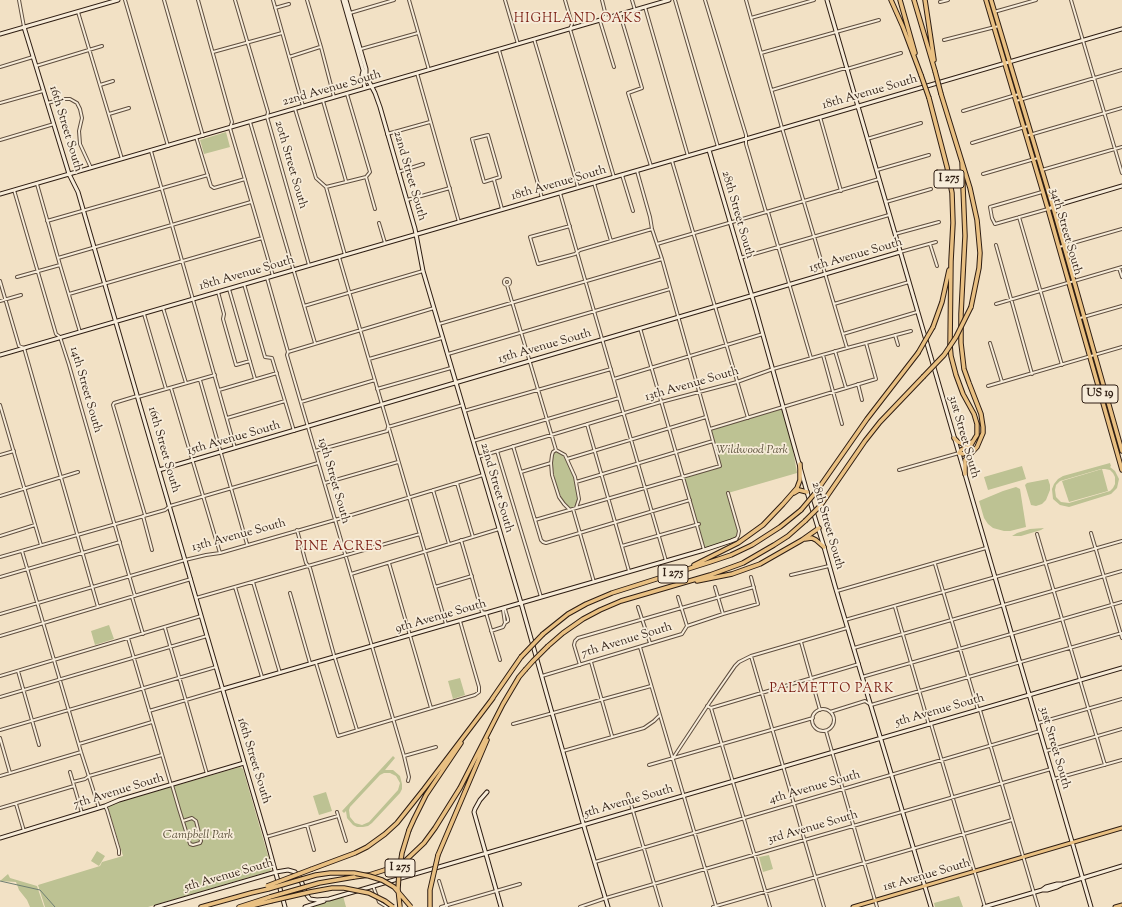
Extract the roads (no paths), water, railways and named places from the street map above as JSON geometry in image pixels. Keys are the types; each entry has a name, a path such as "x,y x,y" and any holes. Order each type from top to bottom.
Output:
{"highway":[{"path":"890,0 903,27 922,75"},
{"name":"I 275","path":"400,907 398,889 402,853 414,819 426,796 457,749 521,657 543,634 568,614 586,604 612,593 731,555 752,545 780,527 801,510 816,492 863,425 918,353 933,327 942,302 951,261 954,223 952,193 947,167 929,98 900,0"},
{"name":"I 275","path":"430,907 430,890 438,855 503,704 519,678 533,661 563,633 600,610 621,601 743,563 788,536 820,505 880,422 944,355 956,337 971,306 979,268 979,236 975,206 914,0"},
{"path":"925,0 935,71"},
{"name":"34th Street South","path":"986,0 1070,283 1122,470"},
{"name":"34th Street South","path":"991,0 1053,207 1122,451"},
{"path":"962,162 965,236 961,343 964,369 982,420 983,433 977,447 965,460 965,474"},
{"path":"951,261 951,356 963,394 974,414 977,424 977,435 971,445 961,450 959,453"},
{"path":"954,438 963,444 973,441"},
{"path":"959,453 963,454 977,447"},
{"path":"680,571 724,551 763,525 797,488 800,480 800,464"},
{"path":"792,494 799,490 808,492"},
{"path":"675,585 732,574 752,567 775,556 819,528"},
{"path":"802,540 812,538 824,547"},
{"path":"268,888 312,869 355,853 385,834 397,823 424,789 493,698"},
{"path":"246,907 319,883 369,875 391,868 405,861 416,852 436,828 460,788 503,704"},
{"path":"201,907 316,875 330,873 354,873 382,880 394,887 411,907"},
{"path":"239,907 271,899 332,888 344,888 369,893 393,907"}],"main road":[{"path":"1072,843 1122,828"},
{"name":"1st Avenue South","path":"854,907 1072,843"},
{"path":"1116,907 1122,905"}],"street":[{"name":"16th Street South","path":"19,0 24,27 69,174 78,192 266,837 285,907"},
{"path":"0,34 118,0"},
{"path":"125,0 168,146"},
{"path":"164,0 203,136"},
{"path":"198,0 232,122 230,128 273,276"},
{"name":"20th Street South","path":"235,0 268,112 267,117 309,265"},
{"path":"272,0 303,106"},
{"path":"307,0 334,98"},
{"name":"22nd Street South","path":"343,0 349,13"},
{"name":"22nd Street South","path":"346,0 363,70 375,93 407,200 416,234 423,271 521,603 608,907"},
{"path":"349,13 394,0"},
{"path":"409,0 429,70"},
{"path":"505,0 518,44"},
{"path":"565,0 572,24 570,29 614,177"},
{"path":"602,0 606,16 600,20 614,67"},
{"path":"632,0 635,10"},
{"name":"22nd Avenue South","path":"0,194 670,0"},
{"path":"675,0 718,147"},
{"path":"705,0 811,358"},
{"path":"746,0 803,202 847,348"},
{"path":"751,18 814,0"},
{"name":"31st Street South","path":"827,0 1091,907"},
{"path":"940,2 948,0"},
{"path":"994,12 1036,0"},
{"path":"1071,0 1122,173"},
{"path":"275,8 289,4"},
{"path":"645,7 688,156"},
{"path":"78,12 122,159"},
{"path":"620,14 642,88 628,93 652,166"},
{"path":"761,53 879,20"},
{"path":"944,40 998,26"},
{"name":"18th Avenue South","path":"0,355 672,161 1122,28"},
{"path":"359,50 418,32"},
{"path":"213,52 282,33"},
{"path":"534,39 578,187"},
{"path":"36,66 102,46"},
{"path":"289,57 321,47"},
{"name":"22nd Street South","path":"359,50 366,69 366,74"},
{"path":"499,50 542,198"},
{"path":"772,90 842,69 847,70 901,53"},
{"path":"0,67 34,57"},
{"path":"363,70 362,75 365,88"},
{"path":"1016,101 1122,70"},
{"path":"417,73 459,222"},
{"path":"100,85 114,81"},
{"path":"0,103 44,90"},
{"path":"326,187 366,177 370,172 346,94"},
{"path":"963,111 1019,94"},
{"path":"47,103 70,99 77,103 82,118 80,144 91,168"},
{"path":"323,101 346,181"},
{"path":"109,114 129,108"},
{"path":"1026,136 1122,108"},
{"path":"295,109 316,178 326,187 345,255"},
{"path":"820,117 840,191"},
{"path":"250,122 315,343"},
{"path":"387,134 431,122"},
{"path":"867,139 921,123"},
{"path":"0,140 54,124"},
{"path":"972,143 1029,126"},
{"path":"488,135 500,177 493,179 484,182 472,140 488,135"},
{"path":"196,137 211,186 214,188 245,179"},
{"path":"1042,170 1122,147"},
{"name":"28th Street South","path":"708,150 752,296 845,620 931,907"},
{"path":"151,151 235,448"},
{"path":"877,170 929,155"},
{"path":"983,174 1038,158"},
{"path":"672,161 748,418"},
{"path":"398,172 423,164"},
{"path":"535,520 720,466 662,259 652,229 637,170"},
{"path":"47,221 208,175"},
{"path":"622,175 633,211"},
{"path":"366,177 375,209"},
{"path":"493,179 502,209"},
{"path":"657,244 879,180"},
{"path":"594,183 611,241"},
{"path":"37,184 80,332"},
{"path":"1043,191 990,207 992,218 996,224 1122,186"},
{"path":"407,200 450,188"},
{"path":"886,202 931,189"},
{"name":"14th Street South","path":"14,190 56,334 60,338 135,596"},
{"path":"560,193 666,561"},
{"path":"58,258 251,202"},
{"path":"740,258 890,215"},
{"path":"1019,217 1062,365"},
{"path":"895,234 939,222"},
{"path":"380,223 385,243"},
{"path":"570,226 530,237 537,263 540,264 575,254 580,250 652,229"},
{"path":"1059,247 1122,229"},
{"path":"69,294 262,238"},
{"name":"15th Avenue South","path":"159,470 936,242"},
{"path":"930,244 937,266"},
{"path":"996,245 1010,300 1032,374"},
{"path":"339,257 446,624"},
{"path":"439,324 662,259"},
{"path":"16,277 60,265"},
{"path":"996,304 1121,267 1122,278"},
{"path":"304,306 423,271"},
{"name":"19th Street South","path":"267,278 288,352 287,355 404,756 409,777 408,781"},
{"path":"0,281 19,346 24,348 98,607"},
{"path":"834,304 909,282"},
{"path":"244,284 265,357 272,358 294,431"},
{"path":"507,285 556,450 562,453 567,459 576,482 579,499 576,508"},
{"path":"229,289 256,379"},
{"path":"448,354 670,289"},
{"path":"218,292 224,314 223,319 236,365 250,362"},
{"path":"0,301 21,295"},
{"path":"1080,318 1122,306"},
{"path":"163,308 186,383"},
{"path":"288,352 360,329 434,308"},
{"path":"842,334 917,312"},
{"path":"144,314 166,389"},
{"path":"640,328 698,524 704,550"},
{"name":"13th Avenue South","path":"478,457 661,402 737,382 773,369 911,330"},
{"path":"614,379 763,334"},
{"path":"895,335 898,345"},
{"path":"369,359 443,338"},
{"path":"710,429 876,379 866,343"},
{"path":"990,343 1002,382"},
{"path":"988,386 1122,348"},
{"path":"836,351 846,388"},
{"path":"822,355 842,424"},
{"path":"377,389 452,368"},
{"path":"464,411 611,369"},
{"path":"219,390 277,373"},
{"path":"152,550 113,406 114,403 215,375"},
{"path":"200,380 247,544"},
{"path":"301,402 375,380"},
{"path":"858,384 862,400"},
{"path":"171,388 220,553"},
{"path":"473,441 619,398"},
{"path":"226,418 285,401"},
{"path":"0,405 41,545"},
{"path":"315,452 387,431 388,427 463,405"},
{"path":"567,459 706,417"},
{"path":"587,424 629,572"},
{"path":"576,482 713,441"},
{"path":"513,446 541,540 546,543 690,500"},
{"path":"556,450 553,452 551,463 552,475 557,494 564,504 572,510 580,532 594,582"},
{"path":"0,456 14,451"},
{"path":"497,451 541,597"},
{"path":"899,470 959,453"},
{"path":"325,483 399,462"},
{"path":"0,557 165,510 170,506 318,463"},
{"path":"521,472 551,463"},
{"path":"0,496 78,472"},
{"name":"13th Avenue South","path":"0,614 206,554 220,553 247,544 335,520 483,475"},
{"path":"458,483 473,537"},
{"path":"433,490 449,544"},
{"path":"728,493 739,531 736,539"},
{"path":"622,546 698,524"},
{"path":"0,536 35,525"},
{"path":"351,574 499,529"},
{"path":"297,530 307,566 310,568 358,730"},
{"path":"1092,533 1122,638"},
{"path":"196,598 420,534"},
{"path":"1038,534 1105,765"},
{"name":"9th Avenue South","path":"149,711 629,572 731,542 736,539"},
{"path":"462,540 482,611 486,613 500,660"},
{"path":"845,620 1122,541"},
{"path":"0,577 120,542"},
{"path":"837,591 935,564 986,548"},
{"path":"22,551 79,744 80,752 99,808"},
{"path":"389,562 431,708"},
{"path":"935,564 968,677 991,746 1038,907"},
{"path":"791,575 830,566"},
{"path":"854,648 1122,571"},
{"path":"435,587 472,576"},
{"path":"580,665 574,645 578,638 754,587 751,577"},
{"path":"0,636 191,579"},
{"path":"253,582 280,673"},
{"path":"235,587 263,678"},
{"path":"715,587 723,614"},
{"name":"7th Avenue South","path":"542,676 682,634 687,626 758,604 754,587"},
{"path":"290,593 310,664"},
{"path":"132,597 142,634"},
{"path":"678,597 687,626"},
{"path":"862,677 1122,602"},
{"path":"894,606 984,907 1033,892 1058,887 1063,884 1122,866"},
{"path":"638,607 650,643"},
{"path":"491,631 503,627 505,623 504,608"},
{"path":"0,676 201,616"},
{"path":"316,663 338,736 475,695 479,692 479,687 460,621"},
{"path":"165,627 207,774"},
{"path":"672,758 739,662 751,656 848,628"},
{"path":"830,712 865,702 871,705 1121,633"},
{"path":"0,697 207,636"},
{"path":"128,638 152,722 190,844 193,846 200,843 201,841 196,821 192,818 183,821"},
{"path":"800,641 820,710"},
{"path":"640,647 650,686 715,907 1012,820"},
{"path":"751,656 824,907"},
{"path":"591,662 612,736"},
{"path":"707,706 711,708 858,664"},
{"path":"0,730 216,667"},
{"name":"5th Avenue South","path":"156,907 276,872 288,870 295,872 300,878 306,894 310,898 317,900 329,898 1122,668"},
{"path":"18,671 39,746"},
{"path":"513,724 650,686"},
{"path":"1038,723 1122,699"},
{"path":"711,708 770,907"},
{"path":"820,710 830,712 834,716 834,723 832,727 826,731 816,728 813,718 815,713 820,710"},
{"path":"563,751 644,728 659,716"},
{"path":"649,765 813,718"},
{"path":"79,744 152,722"},
{"path":"1046,751 1122,729"},
{"path":"826,731 877,907"},
{"name":"4th Avenue South","path":"595,862 1040,731"},
{"path":"0,738 3,754 10,773"},
{"path":"404,756 436,747"},
{"path":"0,776 80,752"},
{"path":"73,782 162,755"},
{"path":"1054,779 1122,760"},
{"name":"7th Avenue South","path":"0,838 244,763"},
{"name":"3rd Avenue South","path":"580,907 902,811 1051,769"},
{"path":"70,772 82,813"},
{"path":"0,808 74,786"},
{"path":"488,792 474,810 500,907"},
{"path":"628,794 661,907"},
{"path":"16,804 24,831"},
{"path":"105,806 119,854"},
{"path":"337,812 346,841"},
{"path":"266,837 338,816"},
{"path":"307,826 314,850"},
{"path":"439,881 446,906"},
{"path":"441,907 520,884"},
{"path":"374,886 379,902 387,907"},
{"path":"305,907 329,898"}],"waterway":[{"path":"0,881 40,890 55,907"}],"district":[{"name":"HIGHLAND OAKS","path":"578,20"},
{"name":"PINE ACRES","path":"339,548"},
{"name":"PALMETTO PARK","path":"832,690"}],"park label":[{"name":"Wildwood Park","path":"752,451"},
{"name":"Campbell Park","path":"198,836"}]}
